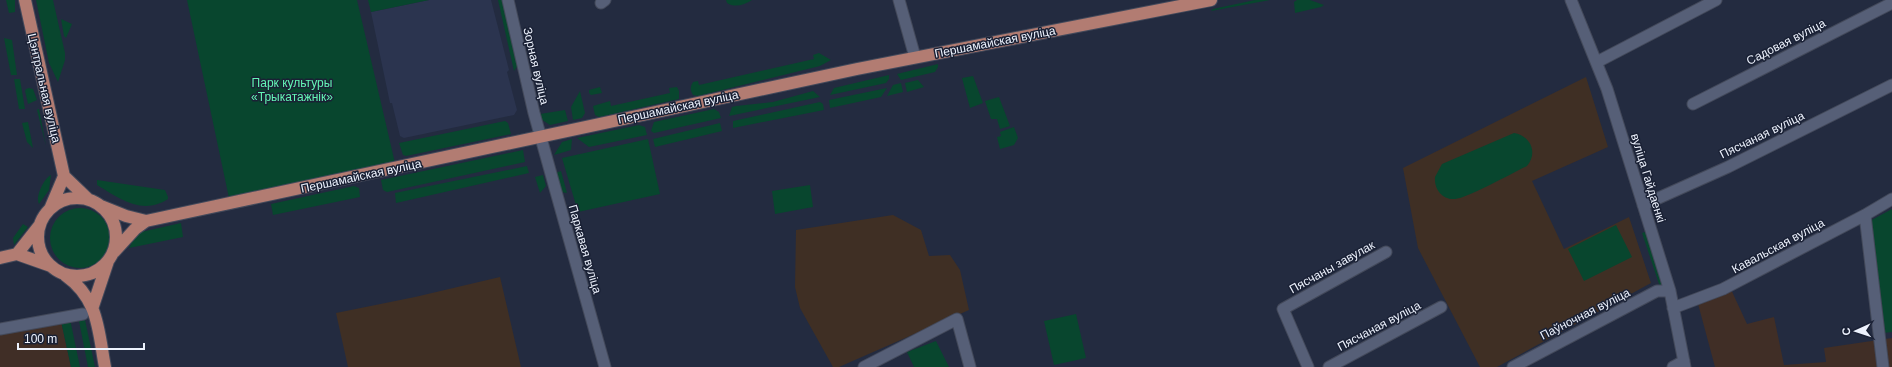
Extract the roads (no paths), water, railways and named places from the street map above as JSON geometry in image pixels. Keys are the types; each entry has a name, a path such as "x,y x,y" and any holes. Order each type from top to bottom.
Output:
{"main road":[{"name":"Цэнтральная вуліца","path":"25,0 64,176"},
{"name":"Першамайская вуліца","path":"101,206 126,216 146,221 915,58 1211,0"},
{"path":"0,258 17,254 30,240 50,209 64,176 89,200 101,206 110,216 115,228 116,243 93,306"},
{"path":"50,209 67,199 76,198 89,200"},
{"name":"Першамайская вуліца","path":"109,259 130,234 146,221"},
{"path":"41,222 39,232 40,246 43,255 56,269 78,284 93,306 105,367"},
{"path":"17,254 73,276 82,276 96,271 109,259"}],"street":[{"name":"Зорная вуліца","path":"508,0 540,137"},
{"path":"900,0 915,58"},
{"name":"вуліца Гайдаенкі","path":"1571,0 1607,89 1670,290 1684,364"},
{"path":"1597,62 1716,0"},
{"name":"Садовая вуліца","path":"1693,104 1892,3"},
{"name":"Пясчаная вуліца","path":"1643,205 1728,167 1892,85"},
{"name":"Паркавая вуліца","path":"540,137 605,367"},
{"name":"Кавальская вуліца","path":"1673,308 1723,289 1892,199"},
{"path":"1864,215 1883,367"},
{"name":"Пясчаны завулак","path":"1308,367 1283,309 1386,252"},
{"name":"Паўночная вуліца","path":"1513,367 1657,291 1670,290"},
{"name":"Пясчаная вуліца","path":"1329,367 1441,308"},
{"path":"0,329 83,314"},
{"path":"864,367 957,319 970,367"},
{"path":"1673,367 1684,364"}],"park label":[{"name":"Парк культуры «Трыкатажнік»","path":"292,90"}]}
